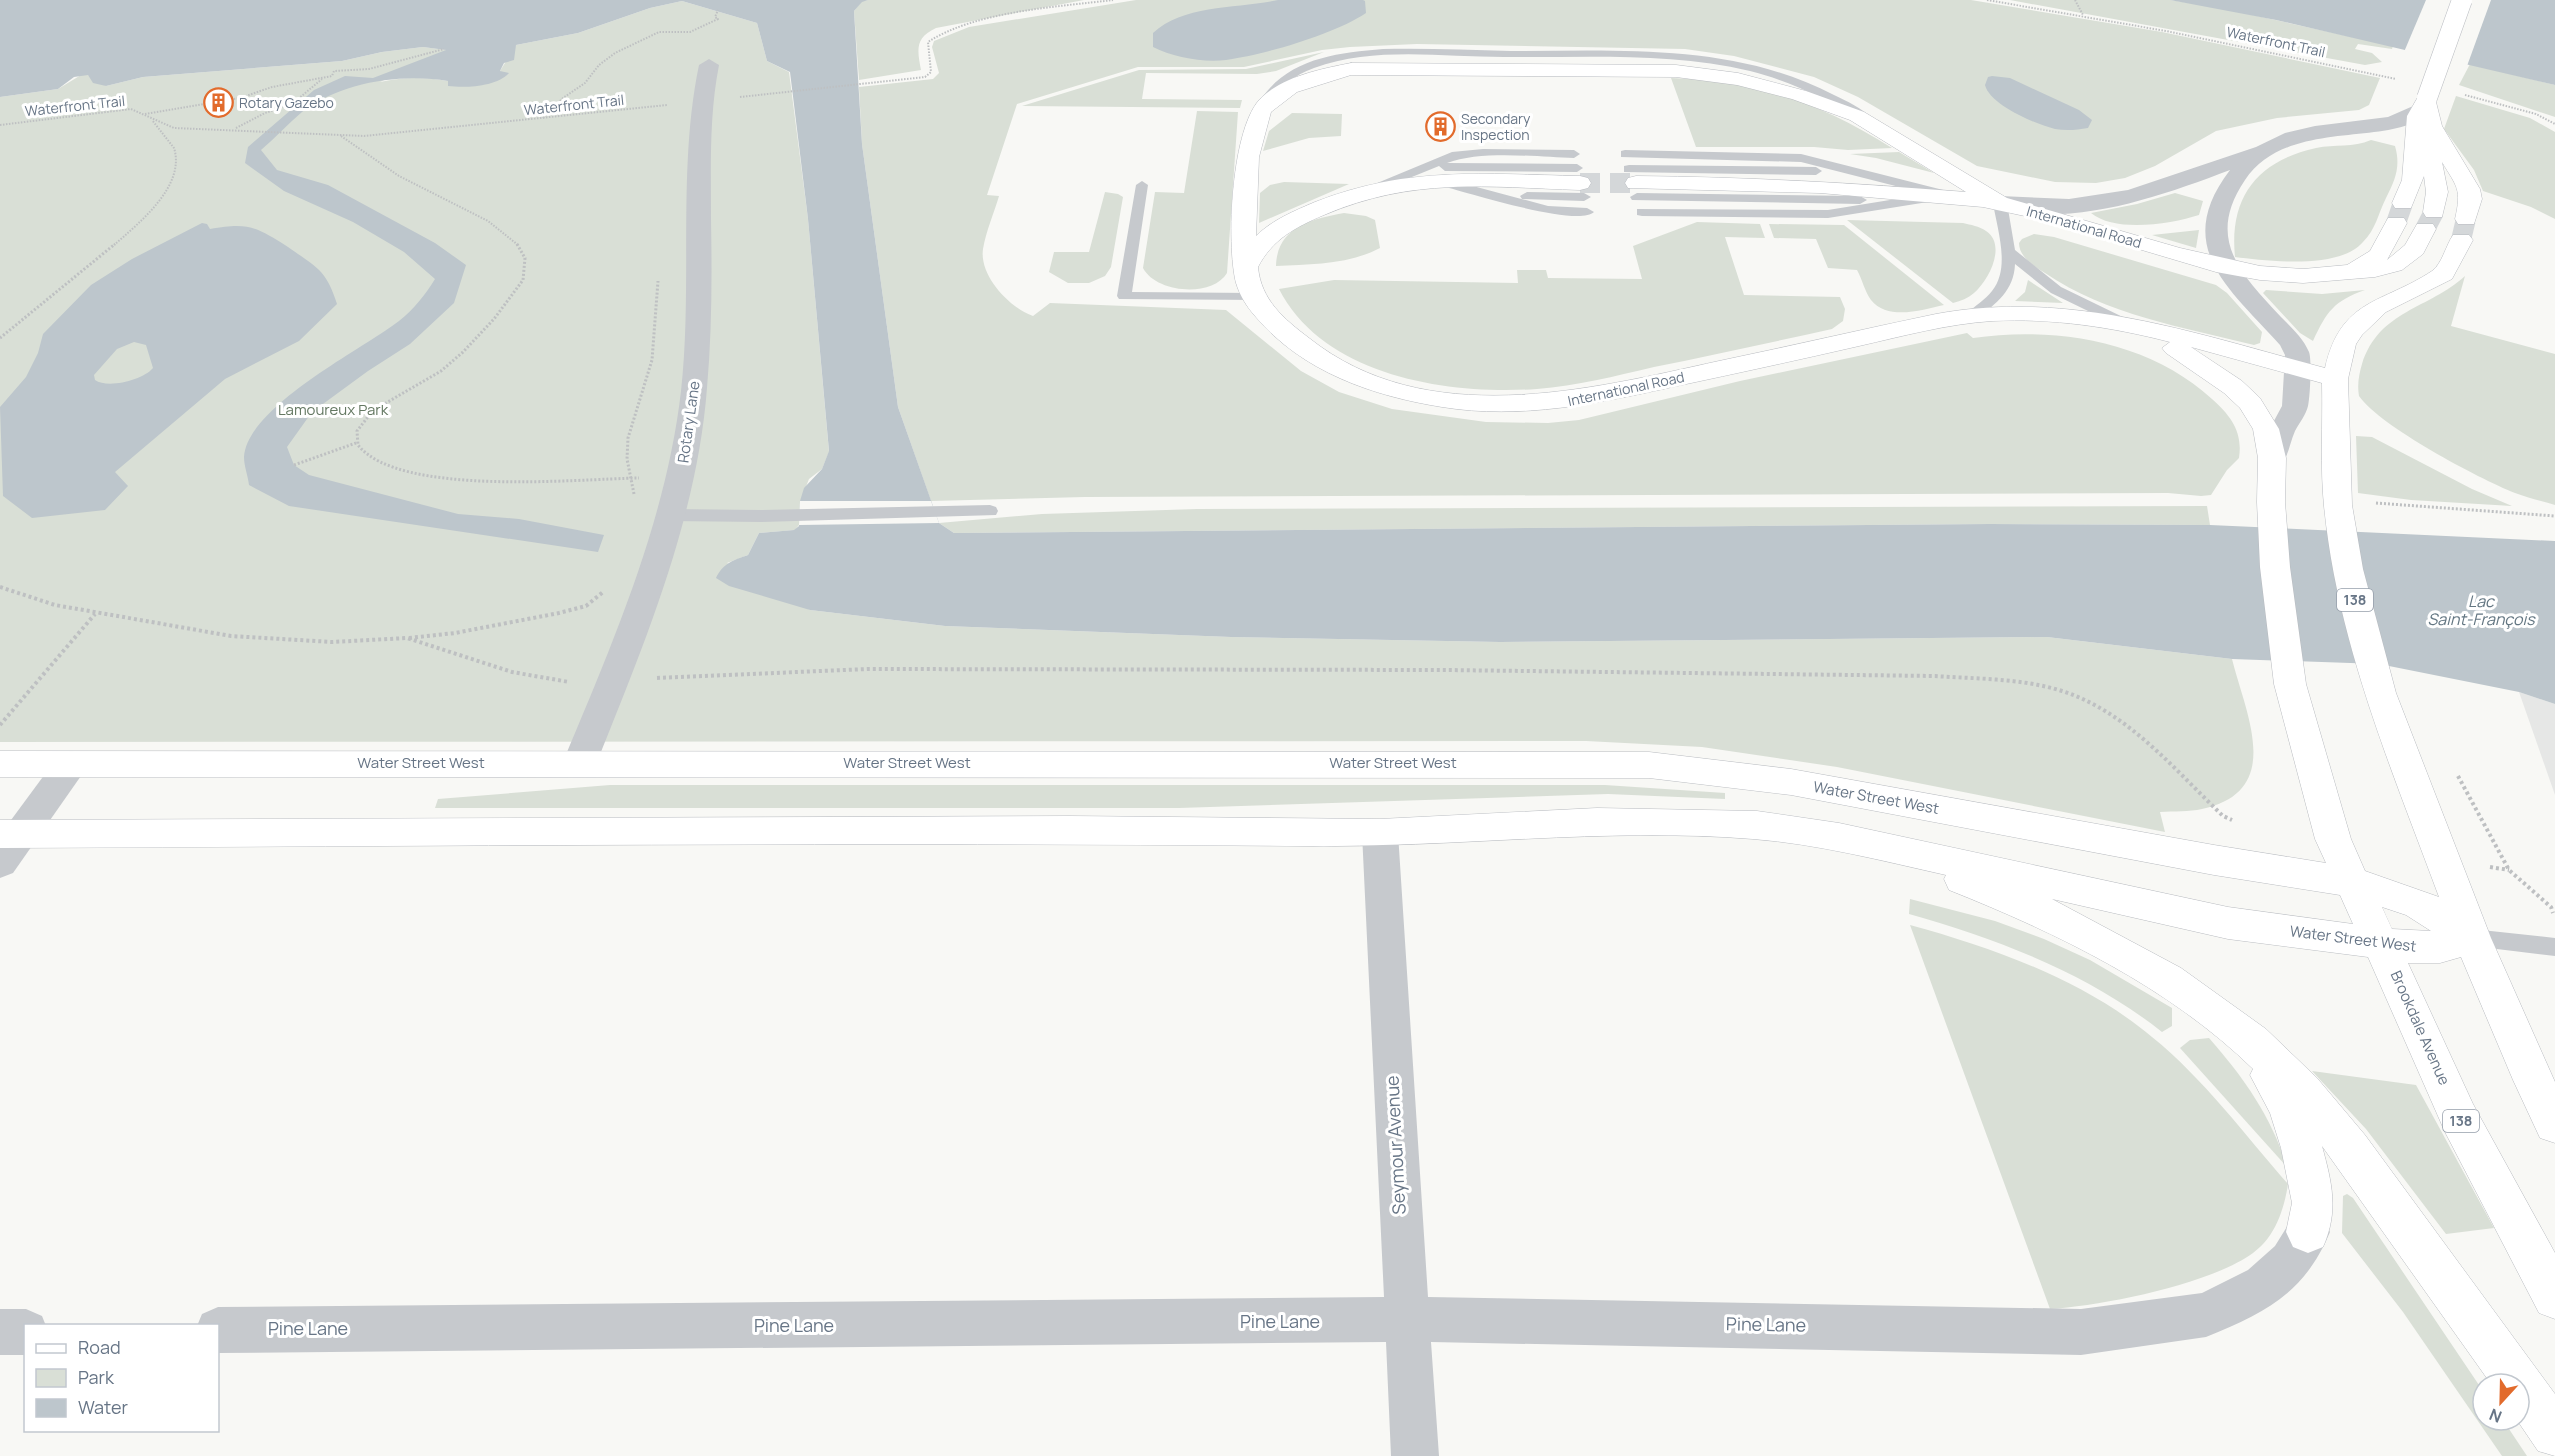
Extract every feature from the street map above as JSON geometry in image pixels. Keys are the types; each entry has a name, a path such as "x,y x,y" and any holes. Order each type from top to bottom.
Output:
{"main road":[{"path":"2346,273 2375,271 2409,258 2417,249 2438,195 2438,183 2422,107 2462,0"},
{"path":"1260,111 1281,94 1309,80 1351,69 1676,71 1709,74 1770,86 1830,105 1876,126 2000,203"},
{"path":"2335,379 2343,344 2352,330 2378,307 2444,274 2464,230 2471,198 2469,189 2422,107"},
{"name":"International Road","path":"1634,183 1827,186 2000,203 2226,267 2281,274 2346,273 2377,260 2385,249 2413,180 2422,107"},
{"name":"International Road","path":"1260,111 1249,150 1245,194 1246,267 1248,284 1254,297 1291,337 1335,369 1380,386 1420,396 1458,403 1503,405 1587,398 1972,316 2015,313 2129,326 2335,379"},
{"path":"1246,267 1254,250 1277,228 1358,193 1409,183 1437,181 1580,182"},
{"name":"International Road","path":"2129,326 2186,354 2234,387 2252,404 2261,419 2272,458 2271,502"},
{"name":"138","path":"2335,379 2338,505 2348,569 2380,693 2472,938 2533,1080 2555,1124"},
{"name":"Brookdale Avenue","path":"2271,502 2275,567 2290,684 2332,839 2354,882 2459,1118 2555,1297"},
{"name":"Water Street West","path":"0,764 580,762 1649,765 1791,782 2202,858 2354,882 2419,904 2472,938"},
{"name":"Water Street West","path":"11,834 1069,830 1380,833 1597,822 1711,823 1801,831 1877,845 2228,923 2382,946 2440,947 2472,938"},
{"path":"1877,845 2049,914 2168,980 2252,1042 2303,1091 2350,1149 2555,1434"},
{"path":"2252,1042 2288,1106 2302,1148 2313,1203 2308,1232"}],"street":[{"name":"Rotary Lane","path":"580,762 613,679 681,479 694,392 700,294 700,102 708,65"},
{"path":"2000,203 2052,208 2081,207 2119,200 2155,190 2290,138 2390,123 2403,119 2422,107"},
{"path":"2258,152 2243,167 2220,209 2216,225 2217,247 2226,267 2295,348 2298,355 2295,406 2281,432 2272,458"},
{"path":"0,863 11,834 71,764"},
{"name":"Seymour Avenue","path":"1380,833 1415,1456"},
{"name":"Pine Lane","path":"219,1330 1406,1322 1497,1319 2081,1332 2206,1315 2264,1286 2290,1261 2308,1232"},
{"path":"0,1332 24,1332"}],"lane":[{"path":"1260,111 1277,85 1299,70 1345,57 1382,53 1671,57 1722,63 1772,74 1836,100 1876,126"},
{"path":"1358,193 1444,159 1469,153 1574,154"},
{"path":"1625,154 1792,157 1972,200"},
{"path":"1403,176 1456,167 1580,182"},
{"path":"1634,183 1838,171 1872,176"},
{"path":"1437,181 1509,195 1580,182"},
{"path":"1634,183 1920,199"},
{"path":"1142,185 1124,296 1254,297"},
{"path":"1483,191 1548,210 1587,212"},
{"path":"1641,212 1828,214 1920,199 1948,197"},
{"path":"1972,316 2000,291 2006,282 2009,262 2000,203"},
{"path":"2007,251 2056,290 2129,326"},
{"path":"669,515 990,511"},
{"path":"2472,938 2555,947"}],"path":[{"name":"Waterfront Trail","path":"0,125 123,109 145,114 174,128 341,136 387,134 700,102 926,76 931,72 928,42 947,30 1113,0"},
{"name":"Waterfront Trail","path":"1987,0 2281,54 2407,81"},
{"path":"2075,0 2083,16"},
{"path":"542,118 563,98 585,83 599,65 615,53 659,32 690,32 706,22 718,19 715,13 718,10"},
{"path":"145,114 240,98 272,87 332,76 334,71 369,69 444,49"},
{"path":"232,130 265,113 292,104 323,78"},
{"path":"2463,95 2536,114 2555,124"},
{"path":"0,338 29,310 122,238 150,212 170,187 175,173 177,155 173,142 150,118"},
{"path":"341,136 378,164 483,219 509,236 521,249 526,272 522,285 461,352 443,370 418,387 377,409 357,429 356,443"},
{"path":"636,501 627,459 628,438 652,360 659,270"},
{"path":"356,443 375,459 429,477 681,479"},
{"path":"294,465 356,443"},
{"path":"2370,507 2376,503 2555,516"},
{"path":"0,587 55,605 231,636 332,642 455,633 568,611 586,606 608,586"},
{"path":"0,725 40,674 96,613"},
{"path":"407,638 512,672 569,682 915,669 1875,675 1999,681 2063,691 2103,709 2223,816 2244,822"},
{"path":"2454,768 2509,870 2551,907 2555,918"},
{"path":"2441,860 2509,870"}],"shaded area":[{"path":"2519,692 2555,704 2555,795"}],"green space":[{"path":"1084,0 936,28 924,36 919,45 921,70 859,80 854,11 862,1"},
{"path":"1136,0 1971,0 2162,32 2380,78 2369,105 2359,110 2277,118 2216,131 2155,166 2125,178 2096,183 2055,182 1977,166 1858,97 1814,77 1734,56 1685,49 1417,44 1322,50 1244,67 1138,67 1017,104 987,195 999,196 984,242 983,259 986,270 998,290 1015,306 1033,316 1050,303 1226,310 1301,371 1339,392 1392,409 1486,422 1548,423 1579,420 1740,381 1967,333 1973,338 2036,334 2068,337 2100,342 2130,351 2160,363 2187,379 2212,399 2230,418 2239,440 2239,458 2227,470 2211,495 2201,496 2168,493 1085,497 931,501 898,407 862,144 859,87 933,79 939,73 932,47 934,41 969,27"},
{"path":"2010,0 2170,0 2216,7 2393,46 2392,49 2358,44 2355,49 2372,53 2382,62 2365,65"},
{"name":"Lamoureux Park","path":"682,1 757,23 767,61 789,72 808,219 829,452 822,469 809,479 800,502 799,525 795,530 759,533 748,555 727,563 810,610 945,626 1231,637 1500,642 2047,637 2232,659 2251,726 2252,768 2244,786 2228,800 2202,809 2160,812 2165,832 1837,767 1702,747 1586,741 0,742 0,97 58,89 81,75 88,75 106,86 143,77 342,61 382,52 423,47 447,50 380,82 422,78 448,81 448,85 502,73 500,71 516,45 578,33 650,8"},
{"path":"1324,52 1276,71 1257,74 1146,73 1142,99 1242,100 1240,108 1022,106 1139,70 1246,69"},
{"path":"2470,64 2555,85 2555,117 2459,85"},
{"path":"1671,78 1732,84 1787,97 1839,118 1892,148 1848,150 1814,147 1696,147"},
{"path":"2456,96 2530,118 2555,132 2555,219 2531,207 2483,191 2474,170 2444,129"},
{"path":"1197,111 1238,112 1227,273 1220,281 1209,286 1184,289 1160,283 1143,268 1155,192 1184,193"},
{"path":"1292,113 1342,114 1341,136 1309,138 1263,151 1269,131"},
{"path":"2371,140 2395,146 2397,167 2376,221 2363,242 2352,251 2320,260 2302,262 2235,257 2234,236 2242,200 2251,185 2263,172 2295,154 2316,148 2357,144"},
{"path":"1899,152 1934,173 1876,158 1850,154"},
{"path":"1284,182 1349,184 1259,223 1260,193 1270,185"},
{"path":"1105,192 1123,197 1111,267 1105,276 1089,283 1068,283 1049,272 1054,252 1089,252"},
{"path":"2175,193 2203,201 2199,215 2159,224 2128,225 2101,219 2091,213 2137,204"},
{"path":"1344,213 1366,216 1375,220 1380,248 1342,261 1276,266 1282,242 1289,234 1308,222"},
{"path":"1847,220 1963,223 1975,226 1992,237 1995,245 1994,262 1985,280 1974,293 1953,303"},
{"path":"1697,222 1760,224 1765,238 1725,237 1744,295 1840,297 1845,309 1843,321 1832,329 1581,383 1537,389 1466,388 1429,383 1392,374 1357,361 1326,343 1299,319 1279,289 1334,280 1518,283 1517,270 1546,270 1548,278 1642,279 1633,246"},
{"path":"1769,224 1844,225 1944,305 1906,312 1886,310 1871,300 1857,270 1828,268 1816,239 1774,238"},
{"path":"2199,230 2196,248 2152,235"},
{"path":"2034,234 2054,237 2216,285 2227,293 2262,332 2260,343 2254,345 2146,318 2069,287 2024,257 2019,243 2022,239"},
{"path":"2465,276 2451,326 2555,354 2555,505 2515,493 2431,451 2387,422 2359,396 2362,364 2370,346 2380,332 2406,312 2451,287"},
{"path":"2028,280 2063,303 2015,301 2025,292"},
{"path":"2266,290 2322,294 2365,290 2346,298 2333,308 2313,341 2300,333 2263,293"},
{"path":"2356,436 2372,437 2472,489 2512,506 2411,500 2358,493"},
{"path":"2207,506 2210,525 1990,524 954,533 939,523 1042,514 1197,509"},
{"path":"610,785 1605,785 1725,793 1725,799 1608,794 1179,808 435,808 438,799"},
{"path":"1910,899 1995,921 2044,939 2090,960 2172,1008 2172,1026 2162,1032 2134,1011 2104,993 2041,961 1976,935 1909,914"},
{"path":"1910,925 1974,944 2037,968 2068,983 2126,1017 2171,1053 2223,1108 2288,1184 2277,1222 2261,1247 2234,1264 2184,1284 2126,1298 2050,1309"},
{"path":"2209,1038 2234,1068 2265,1114 2287,1167 2180,1048 2190,1040"},
{"path":"2312,1071 2416,1085 2494,1228 2446,1234 2366,1129"},
{"path":"2347,1194 2353,1198 2471,1373 2471,1411 2403,1312 2342,1233 2343,1196"},
{"path":"2486,1432 2511,1432 2527,1456 2502,1456"}],"water":[{"name":"Lac Saint-François","path":"0,0 868,0 862,2 854,11 862,144 898,407 939,523 954,533 1990,524 2210,525 2555,541 2555,704 2519,692 2379,664 2232,659 2047,637 1500,642 1231,637 945,626 810,610 729,586 716,578 729,563 748,555 759,533 794,530 799,526 800,501 804,488 822,469 829,451 808,219 790,72 767,61 757,23 682,1 650,8 578,33 516,45 514,60 504,63 500,71 509,73 489,84 455,87 448,86 448,81 391,79 335,93 302,112 261,150 277,170 328,185 435,243 466,265 454,303 410,344 312,412 287,447 294,465 309,475 458,514 519,519 604,535 598,552 289,506 249,485 244,457 250,438 264,419 308,381 399,321 419,302 435,279 404,252 353,222 284,191 245,163 248,147 314,90 345,76 373,78 446,50 423,47 382,52 342,61 143,77 106,86 93,83 88,75 74,77 58,89 0,97"},
{"path":"1278,0 1363,0 1366,13 1318,36 1260,54 1226,60 1208,61 1188,58 1153,47 1153,33 1180,17 1212,9"},
{"path":"2170,0 2555,0 2555,85 2276,20"},
{"path":"1988,77 2010,78 2079,110 2092,120 2088,128 2076,130 2055,129 2036,123 2014,113 1995,100 1985,85"},
{"path":"202,223 207,224 210,229 243,226 268,235 313,265 329,283 337,304 299,341 225,379 115,472 128,486 105,510 32,518 3,496 0,407 26,377 38,353 43,334 91,285 132,259","holes":["134,342 146,345 153,368 148,372 125,382 108,384 95,380 94,375 117,349"]}],"pier":[{"path":"2426,0 2491,0 2467,66 2404,52"},
{"path":"800,501 931,501 939,523 799,525"}],"tunnel":[{"path":"1580,183 1636,183"},
{"path":"2396,223 2403,203"},
{"path":"2425,229 2434,212"},
{"path":"2461,240 2466,219"}],"place":[{"name":"Rotary Gazebo","path":"218,103"},
{"name":"Secondary Inspection","path":"1440,127"}]}
